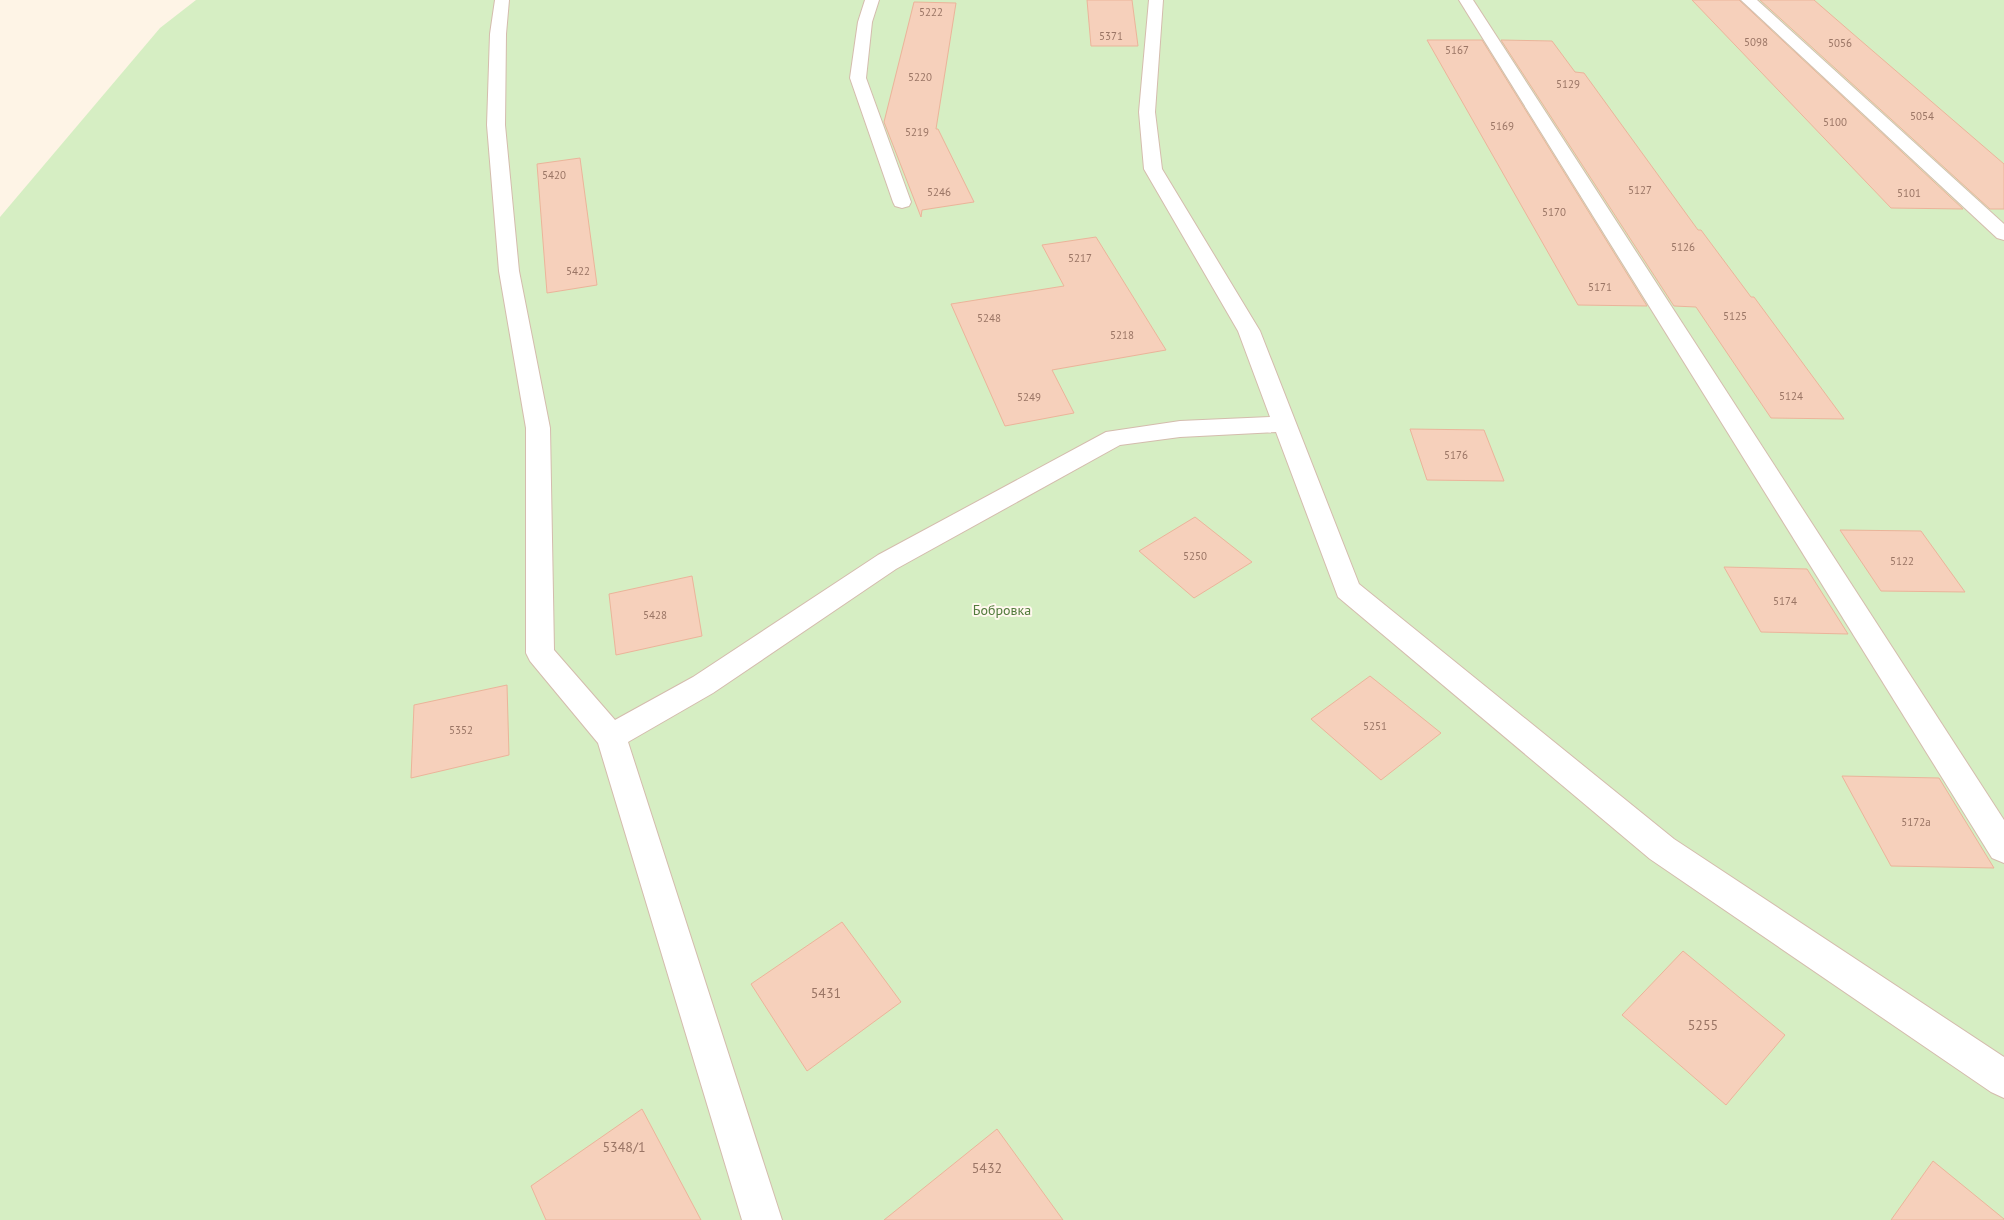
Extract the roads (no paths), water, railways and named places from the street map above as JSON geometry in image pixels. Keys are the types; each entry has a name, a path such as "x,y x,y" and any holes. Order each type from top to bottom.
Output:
{"street":[{"path":"502,0 498,34 496,125 509,271 538,428 540,654 611,737 762,1220"},
{"path":"872,0 865,22 858,78 902,202"},
{"path":"1156,0 1147,112 1153,169 1249,331 1348,590 1662,849 2004,1079"},
{"path":"1466,0 2004,848"},
{"path":"1748,0 2004,234"},
{"path":"611,737 703,685 887,562 1114,438 1180,429 1284,424"}],"park label":[{"name":"Бобровка","path":"1002,610"}]}
